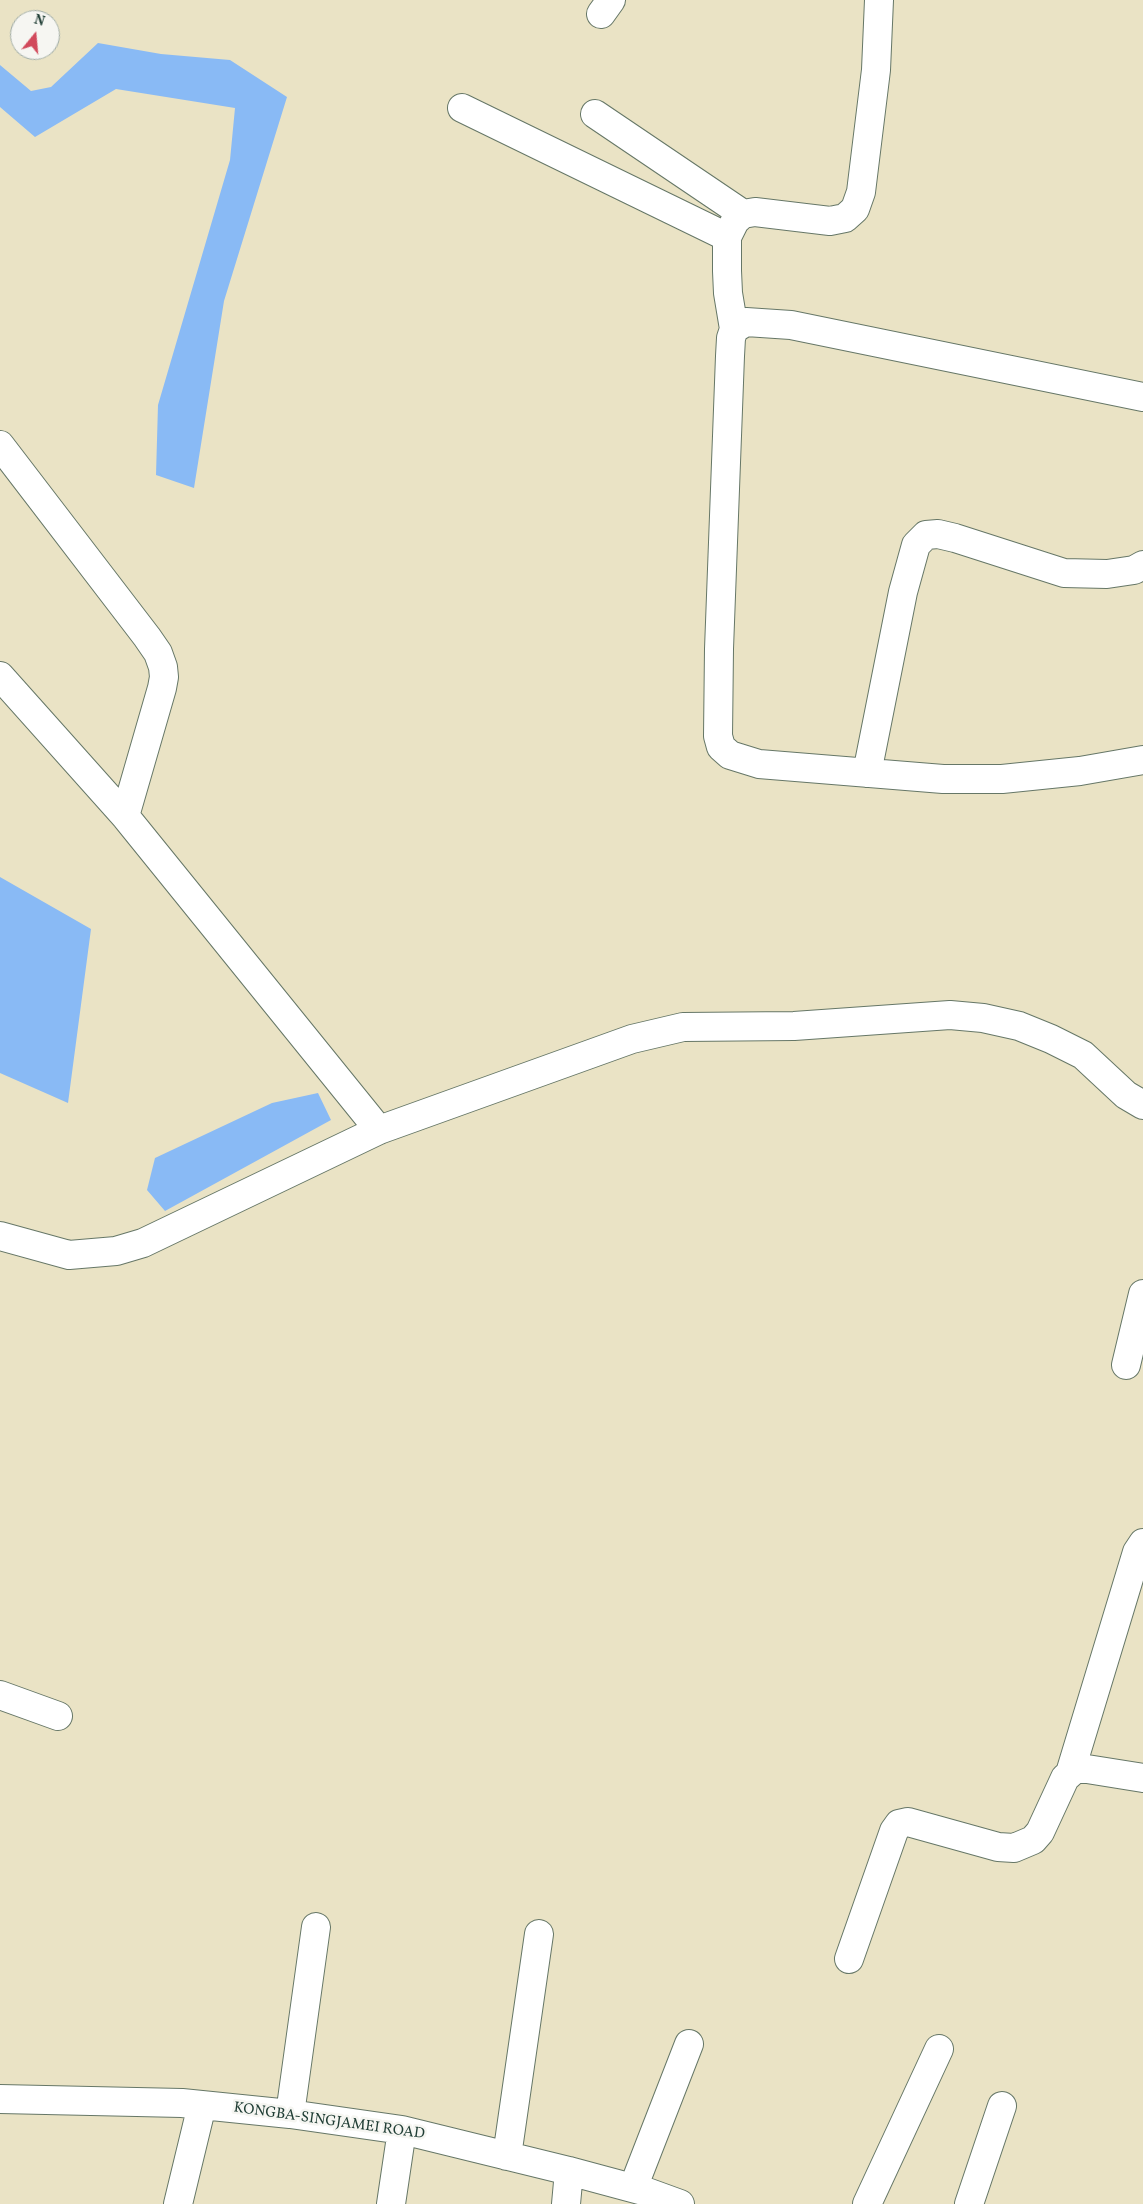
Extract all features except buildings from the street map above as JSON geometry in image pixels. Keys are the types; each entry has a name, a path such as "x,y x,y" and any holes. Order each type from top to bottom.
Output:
{"street":[{"path":"879,0 876,70 861,192 855,209 845,218 830,221 754,212 743,214 735,221 727,237 728,293 734,329 730,347 720,640 718,736 721,747 730,755 759,764 942,779 1002,779 1080,771 1143,760"},
{"path":"462,108 727,237"},
{"path":"595,114 743,214"},
{"path":"734,329 746,322 791,325 1143,398"},
{"path":"0,445 147,638 158,653 163,667 162,688 125,816"},
{"path":"867,772 902,592 916,545 926,534 938,534 955,538 1064,573 1107,574 1134,570 1143,565"},
{"path":"0,676 125,816 379,1130"},
{"path":"0,1236 69,1255 116,1251 143,1244 379,1130 632,1039 684,1027 794,1026 950,1016 983,1018 1019,1026 1083,1055 1126,1095 1143,1105"},
{"path":"1126,1365 1143,1294"},
{"path":"1070,1773 1134,1561 1143,1543"},
{"path":"0,1695 58,1716"},
{"path":"849,1959 894,1831 899,1824 908,1822 998,1847 1014,1848 1025,1845 1040,1832 1065,1778 1076,1769 1087,1768 1143,1778"},
{"path":"290,2114 316,1927"},
{"path":"507,2156 539,1934"},
{"path":"633,2188 689,2044"},
{"path":"867,2204 940,2049"},
{"name":"KONGBA-SINGJAMEI ROAD","path":"0,2099 202,2105 290,2114 402,2130 633,2188 680,2204"},
{"path":"178,2204 202,2105"},
{"path":"969,2204 1002,2106"},
{"path":"390,2204 402,2130"},
{"path":"566,2204 569,2171"}],"water":[{"path":"98,43 161,54 230,60 287,97 224,301 194,488 156,475 158,405 230,160 235,108 116,89 35,137 0,107 0,65 31,91 51,87"},
{"path":"0,877 91,929 68,1103 0,1073"},
{"path":"318,1093 331,1120 165,1211 147,1190 155,1158 272,1103"}]}
